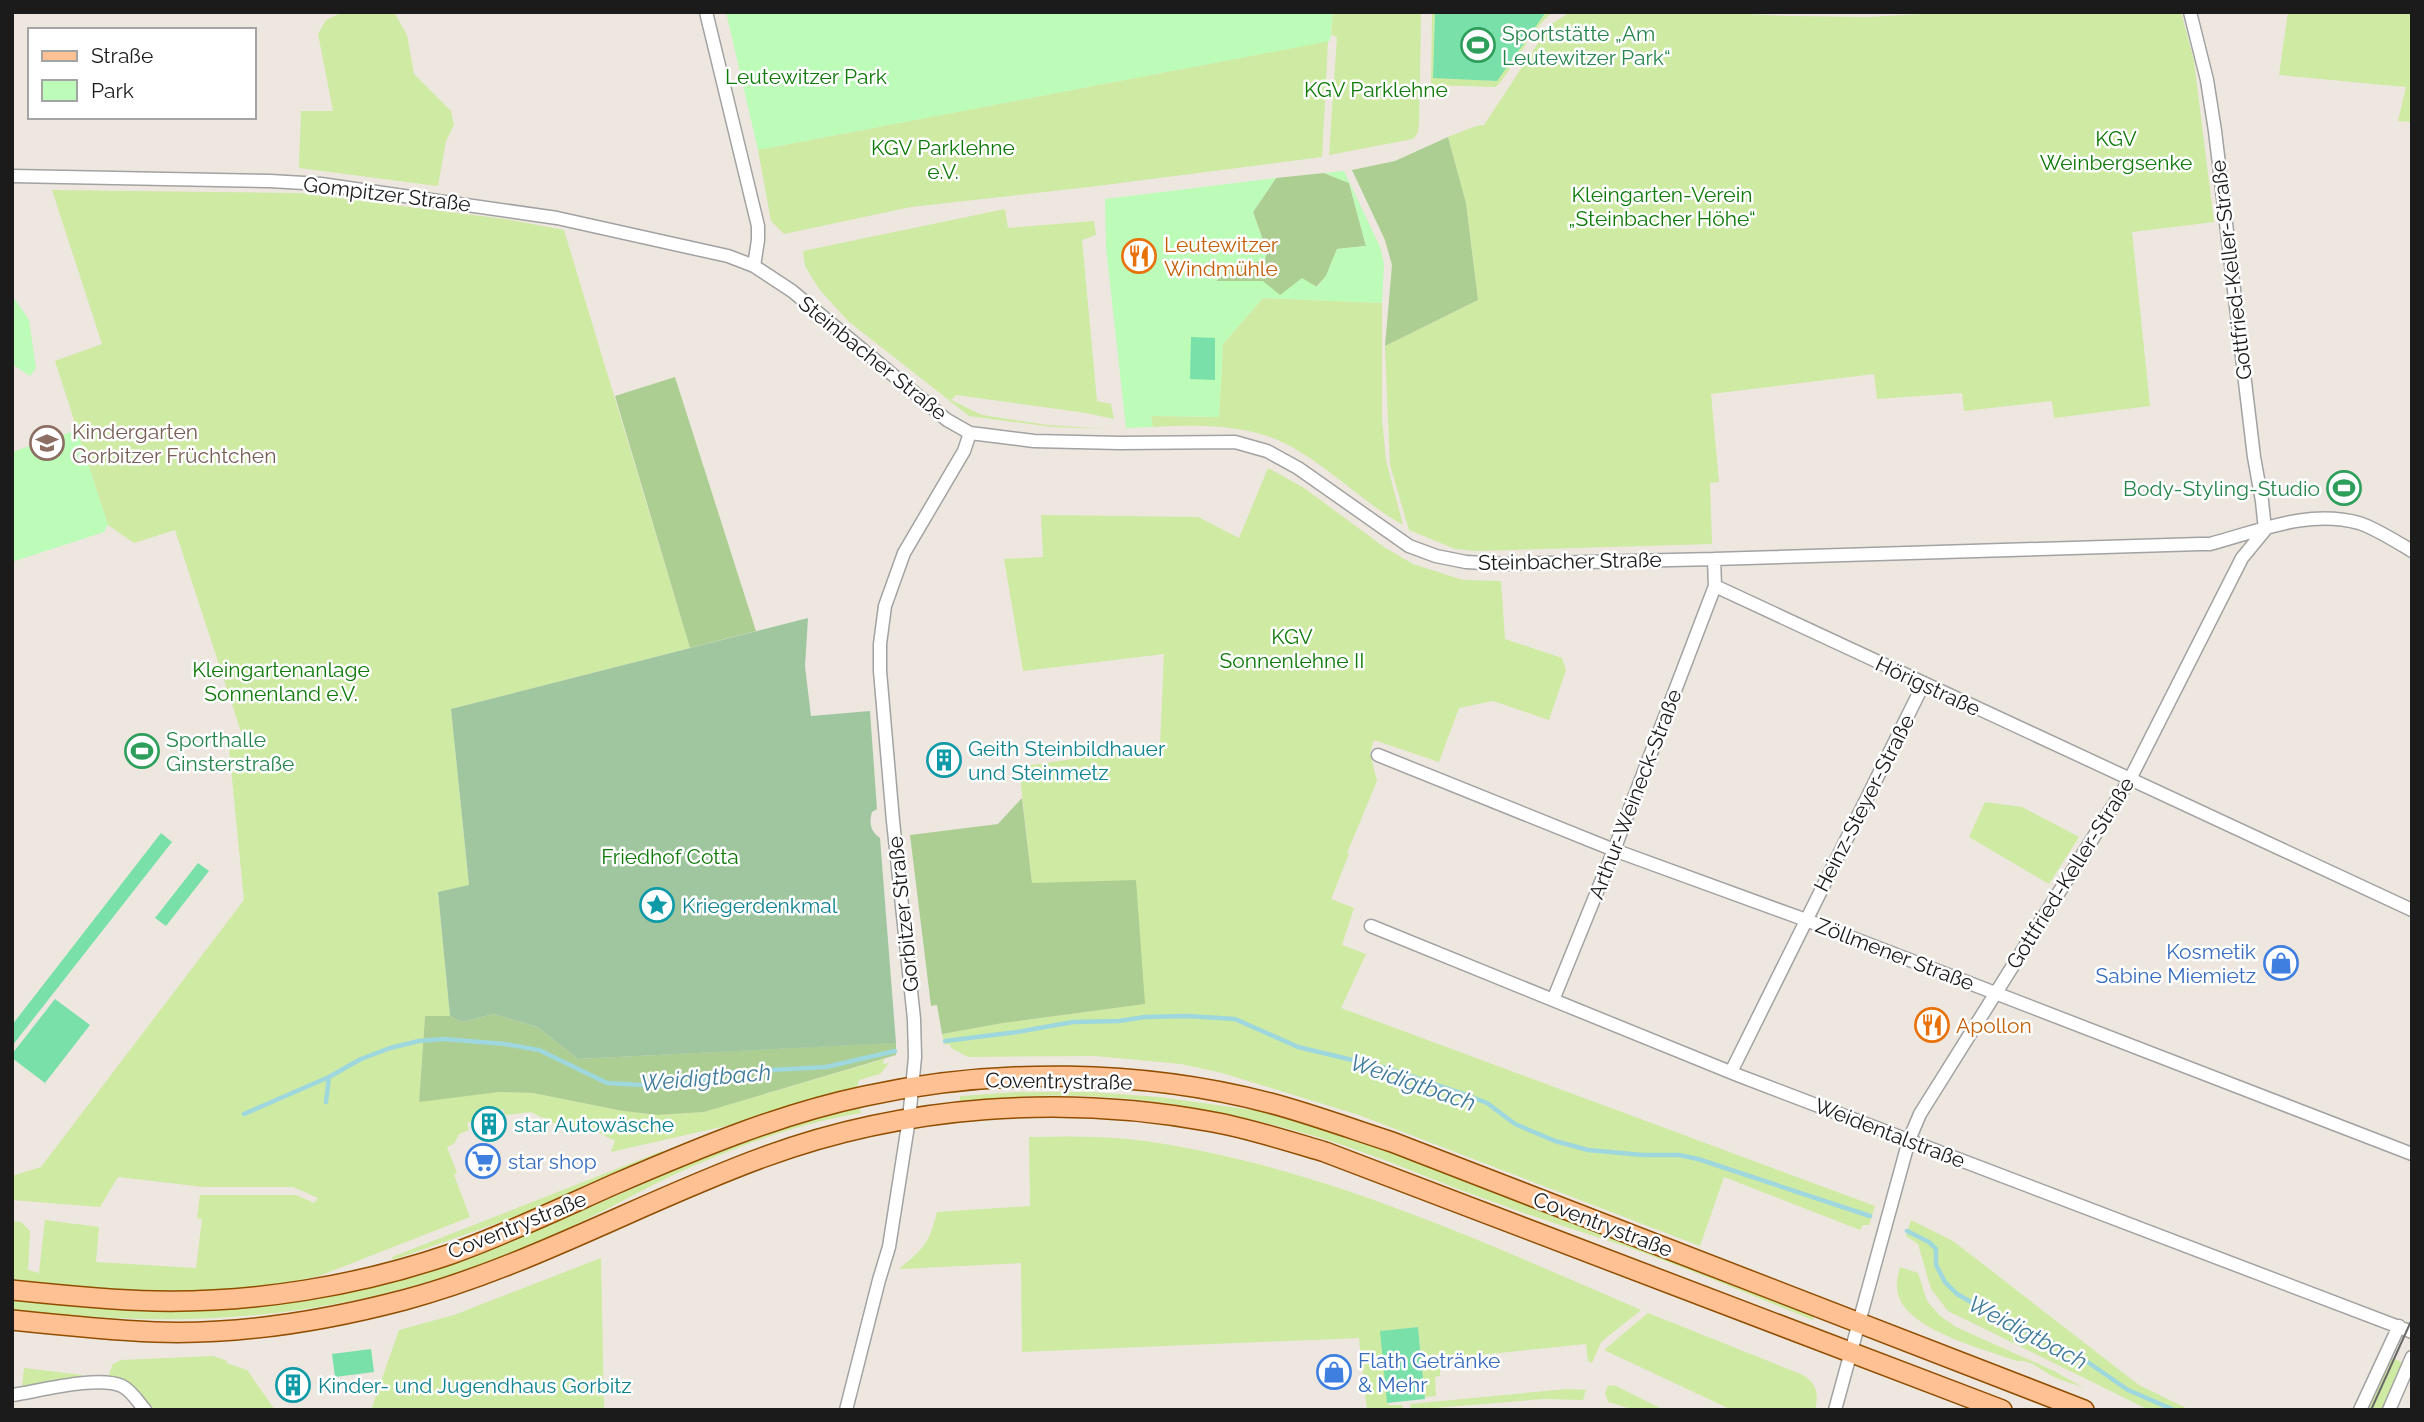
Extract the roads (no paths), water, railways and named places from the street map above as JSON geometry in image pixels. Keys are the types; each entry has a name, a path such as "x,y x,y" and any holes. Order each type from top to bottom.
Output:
{"main road":[{"name":"Coventrystraße","path":"12,1290 103,1299 200,1300 295,1291 397,1270 451,1253 528,1224 617,1183 803,1112 912,1088 1007,1077 1119,1079 1214,1091 1269,1103 1392,1143 2084,1410"},
{"name":"Coventrystraße","path":"12,1320 155,1332 202,1331 301,1321 350,1312 406,1299 471,1277 539,1252 766,1156 858,1129 952,1112 1070,1107 1161,1114 1213,1122 1265,1134 1383,1172 2002,1410"}],"street":[{"path":"706,12 758,226 754,266"},
{"name":"Gottfried-Keller-Straße","path":"1835,1410 1909,1140 1920,1114 2130,779 2242,558 2265,530 2253,457 2209,93 2190,12"},
{"name":"Gompitzer Straße","path":"12,176 321,184 556,218 701,249 754,266"},
{"name":"Steinbacher Straße","path":"754,266 792,291 947,421 970,433 1057,443 1235,442 1267,451 1298,468 1409,546 1436,556 1466,562 1502,564 1714,559 2210,544 2297,519 2338,519 2361,524 2412,551"},
{"name":"Gorbitzer Straße","path":"846,1410 889,1247 912,1088 914,1019 893,821 880,644 885,606 904,553 964,451 970,433"},
{"path":"1714,559 1715,586"},
{"name":"Hörigstraße","path":"1715,586 1923,685 2412,909"},
{"name":"Arthur-Weineck-Straße","path":"1553,1000 1614,850 1715,586"},
{"name":"Heinz-Steyer-Straße","path":"1731,1072 1923,685"},
{"name":"Zöllmener Straße","path":"1378,755 1614,850 1806,920 2412,1154"},
{"name":"Weidentalstraße","path":"1371,926 1731,1072 2412,1332"},
{"path":"2360,1410 2399,1326"},
{"path":"2389,1410 2412,1357"},
{"path":"12,1395 101,1382 121,1386 130,1392 145,1410"}],"waterway":[{"name":"Weidigtbach","path":"945,1041 1073,1022 1188,1016 1235,1019 1298,1047 1386,1068 1469,1096 1487,1103 1515,1124 1555,1141 1588,1150 1679,1155 1698,1159 1870,1216"},
{"name":"Weidigtbach","path":"244,1114 329,1077 361,1059 419,1041 444,1039 539,1050 607,1083 660,1086 735,1072 826,1067 895,1051"},
{"path":"326,1102 329,1077"},
{"name":"Weidigtbach","path":"1907,1231 1929,1242 1936,1249 1936,1265 1945,1282 1957,1294 2008,1323 2073,1352 2128,1390 2174,1410"}],"tram line":[{"path":"2371,1410 2412,1319"}],"place":[{"name":"Sportstätte „Am Leutewitzer Park“","path":"1478,45"},
{"name":"Leutewitzer Windmühle","path":"1139,256"},
{"name":"Kindergarten Gorbitzer Früchtchen","path":"47,443"},
{"name":"Body-Styling-Studio","path":"2344,488"},
{"name":"Sporthalle Ginsterstraße","path":"142,751"},
{"name":"Geith Steinbildhauer und Steinmetz","path":"944,760"},
{"name":"Kriegerdenkmal","path":"657,905"},
{"name":"Kosmetik Sabine Miemietz","path":"2281,963"},
{"name":"Apollon","path":"1932,1025"},
{"name":"star Autowäsche","path":"489,1124"},
{"name":"star shop","path":"483,1161"},
{"name":"Flath Getränke & Mehr","path":"1334,1372"},
{"name":"Kinder- und Jugendhaus Gorbitz","path":"293,1385"}],"park label":[{"name":"Leutewitzer Park","path":"806,76"},
{"name":"KGV Parklehne","path":"1376,89"},
{"name":"KGV Weinbergsenke","path":"2116,150"},
{"name":"KGV Parklehne e.V.","path":"943,159"},
{"name":"Kleingarten-Verein „Steinbacher Höhe“","path":"1662,206"},
{"name":"KGV Sonnenlehne II","path":"1292,648"},
{"name":"Kleingartenanlage Sonnenland e.V.","path":"281,681"},
{"name":"Friedhof Cotta","path":"670,856"}]}
